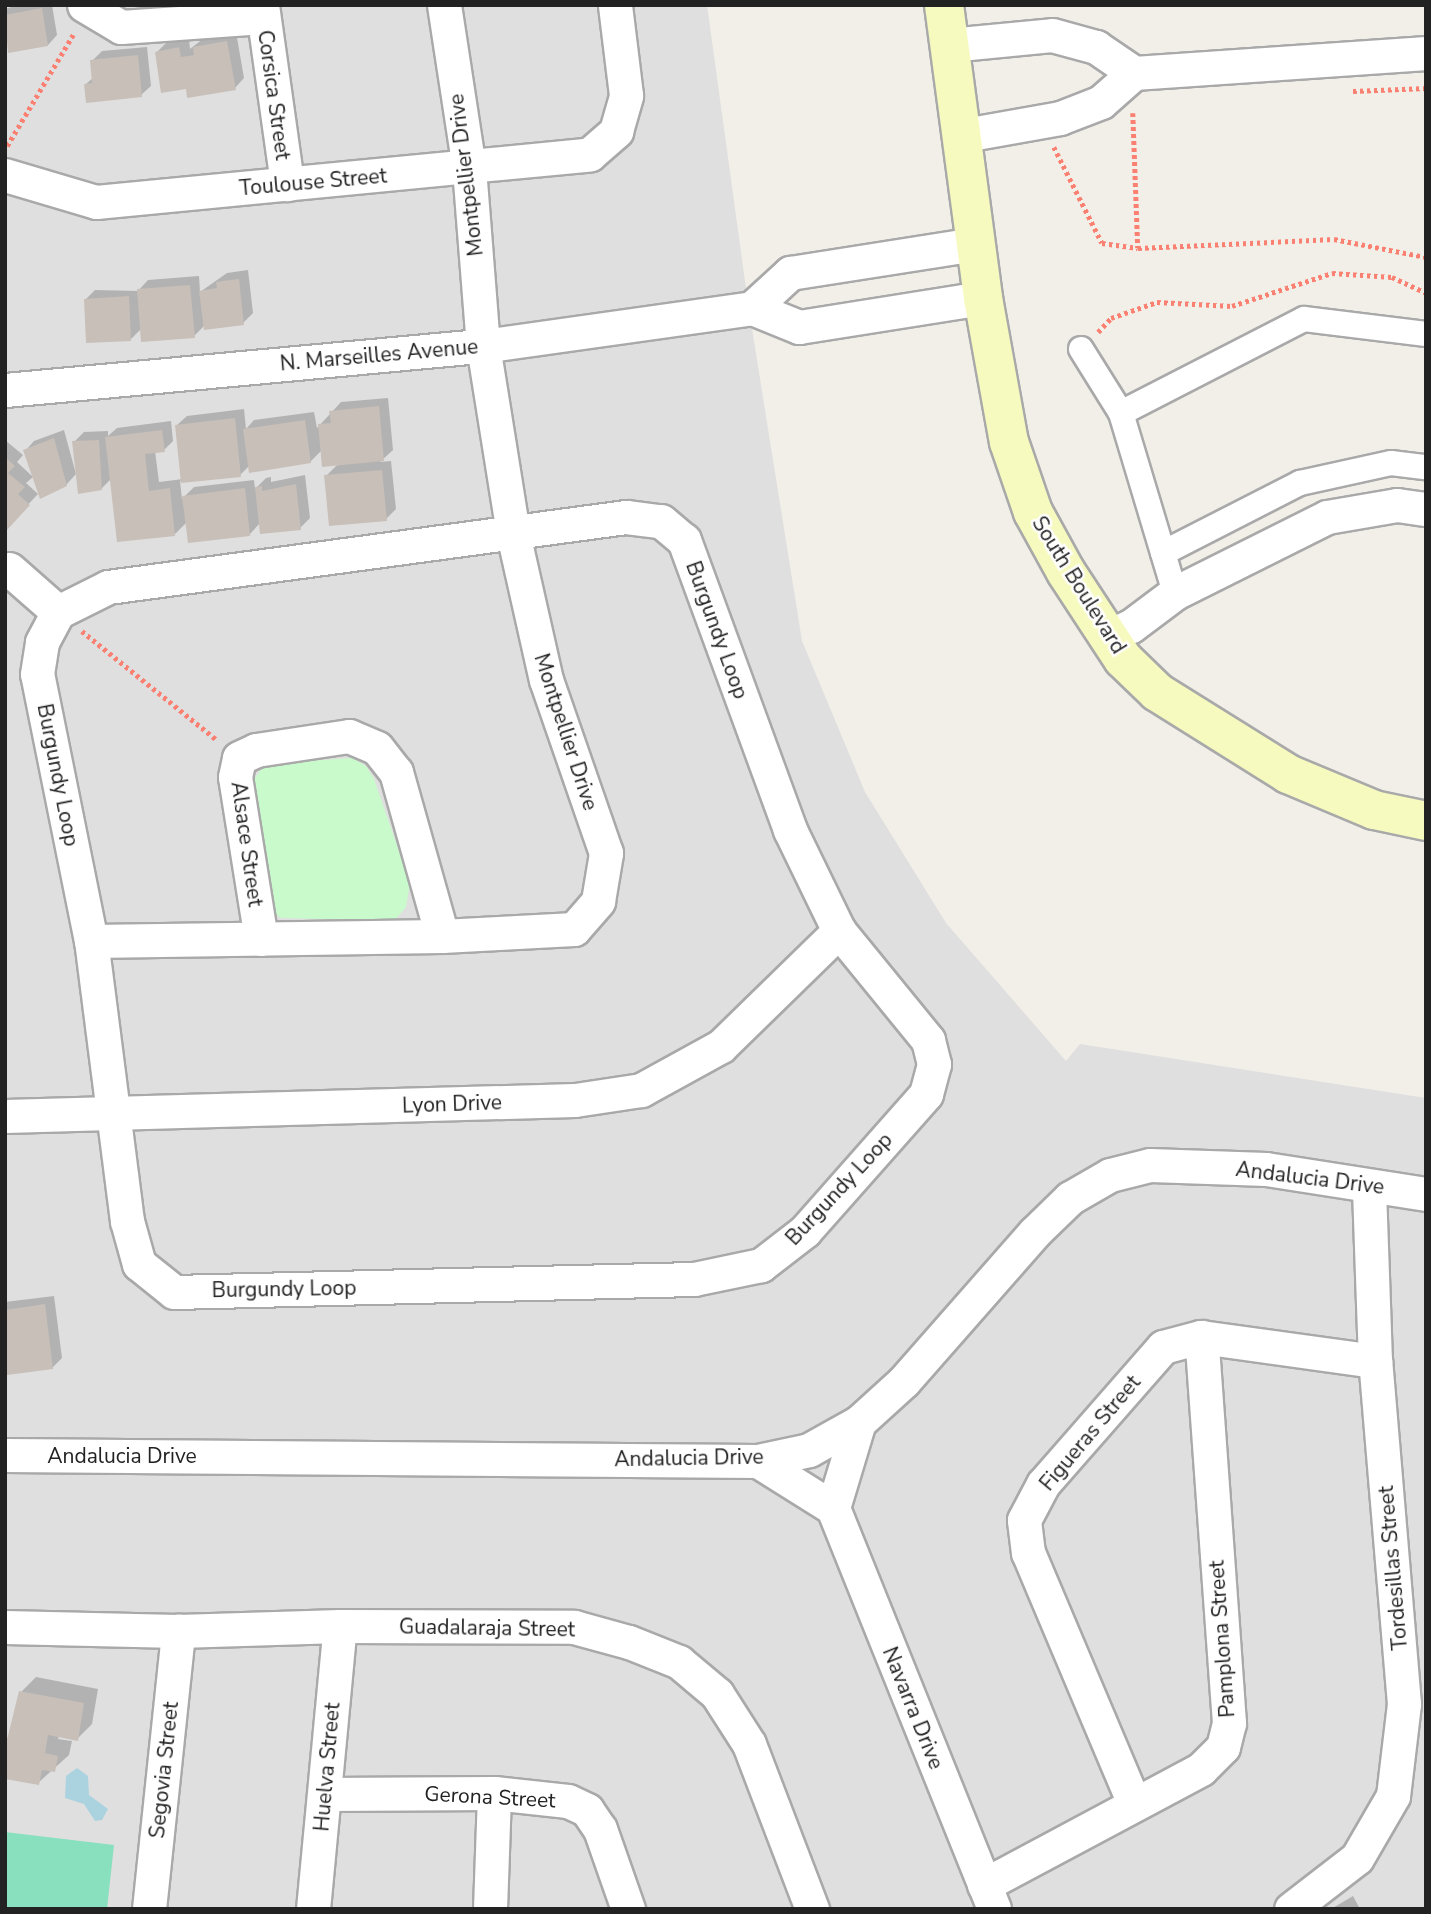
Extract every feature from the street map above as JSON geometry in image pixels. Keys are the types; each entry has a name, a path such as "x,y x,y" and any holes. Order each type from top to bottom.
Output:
{"main road":[{"name":"South Boulevard","path":"944,5 959,136 983,298 1009,442 1033,512 1108,637 1157,692 1287,774 1374,810 1426,821"}],"street":[{"name":"Montpellier Drive","path":"91,941 443,936 574,929 598,901 606,853 545,680 513,533 483,346 469,168 444,5"},
{"name":"Toulouse Street","path":"5,175 96,202 469,168 590,154 615,131 626,95 615,5"},
{"path":"86,8 121,27 262,11"},
{"name":"Corsica Street","path":"262,11 287,184"},
{"path":"948,45 1052,35 1096,47 1133,73"},
{"path":"959,136 1060,118 1101,102 1133,73 1426,53"},
{"path":"976,244 790,274 752,308 799,327 983,298"},
{"name":"N. Marseilles Avenue","path":"5,390 483,346 752,308"},
{"path":"1121,413 1304,319 1426,334"},
{"path":"1081,349 1121,413 1175,593"},
{"path":"1163,553 1300,484 1391,463 1426,467"},
{"path":"1108,637 1131,626 1175,593 1326,517 1397,505 1426,509"},
{"name":"Burgundy Loop","path":"626,517 661,521 684,540 790,830 839,931 928,1040 934,1064 926,1094 805,1231 761,1265 694,1279 174,1292 139,1264 127,1221 91,941 37,674 42,642 58,611 108,587 626,517"},
{"path":"9,569 58,611"},
{"name":"Alsace Street","path":"261,939 235,777 239,758 256,750 349,736 377,748 396,772 443,936"},
{"name":"Lyon Drive","path":"5,1116 575,1100 641,1090 721,1046 839,931"},
{"name":"Andalucia Drive","path":"5,1455 758,1461 809,1450 859,1422 904,1381 1035,1231 1070,1198 1110,1175 1150,1165 1266,1169 1426,1194"},
{"name":"Tordesillas Street","path":"1291,1909 1357,1858 1393,1796 1404,1703 1376,1361 1368,1186"},
{"name":"Figueras Street","path":"1133,1801 1028,1552 1024,1520 1043,1484 1163,1346 1201,1337 1376,1361"},
{"name":"Pamplona Street","path":"989,1897 1133,1801 1201,1769 1223,1747 1229,1723 1201,1337"},
{"path":"758,1461 833,1508 859,1422"},
{"name":"Navarra Drive","path":"833,1508 989,1897"},
{"name":"Guadalaraja Street","path":"5,1627 178,1631 340,1626 574,1627 679,1662 717,1695 749,1745 812,1909"},
{"name":"Huelva Street","path":"313,1909 340,1626"},
{"name":"Segovia Street","path":"149,1909 178,1631"},
{"path":"490,1909 494,1793"},
{"name":"Gerona Street","path":"326,1794 494,1793 568,1801 587,1810 600,1829 628,1909"}],"path":[{"path":"5,150 86,8"},
{"path":"1133,73 1138,248"},
{"path":"1342,91 1426,88"},
{"path":"1040,146 1061,140"},
{"path":"1052,144 1102,243 1138,248 1334,239 1426,257"},
{"path":"1081,349 1111,318 1157,302 1232,306 1332,274 1392,277 1426,293"},
{"path":"58,611 239,758"}],"shaded area":[{"path":"5,5 707,5 749,310 802,641 865,792 946,923 1066,1061 1080,1044 1426,1098 1426,1909 5,1909"}],"green space":[{"path":"352,758 366,766 374,779 410,883 406,907 394,921 281,918 270,911 252,783 264,764"},
{"path":"5,1832 114,1845 107,1909 5,1909"}],"water":[{"path":"77,1768 88,1776 89,1795 108,1809 102,1820 95,1821 84,1804 65,1798 66,1776"}],"building":[{"path":"42,8 48,46 8,53 5,15"},
{"path":"227,41 236,90 187,98 186,89 161,93 155,52 179,47 181,57 194,55 193,47"},
{"path":"138,55 142,97 86,103 84,84 92,83 90,60"},
{"path":"239,279 244,325 204,330 199,291 217,288 216,282"},
{"path":"190,285 195,338 141,342 137,289"},
{"path":"129,296 131,341 86,343 84,299"},
{"path":"379,406 384,461 322,467 318,424 331,423 329,411"},
{"path":"235,418 241,477 181,483 175,425"},
{"path":"305,420 311,463 249,473 243,429"},
{"path":"162,430 165,452 145,454 149,491 170,488 175,536 117,542 105,437"},
{"path":"54,438 67,486 40,499 23,450"},
{"path":"99,440 102,490 78,494 72,441"},
{"path":"5,457 15,466 8,473 25,487 18,494 30,505 7,530"},
{"path":"382,470 387,521 329,526 324,475"},
{"path":"296,484 301,530 260,534 255,487 262,486 262,491"},
{"path":"245,488 250,536 188,543 182,496"},
{"path":"45,1304 53,1369 7,1375 5,1310"},
{"path":"19,1691 84,1703 78,1741 48,1735 45,1753 58,1756 55,1772 42,1770 39,1785 5,1779 5,1748"}]}
